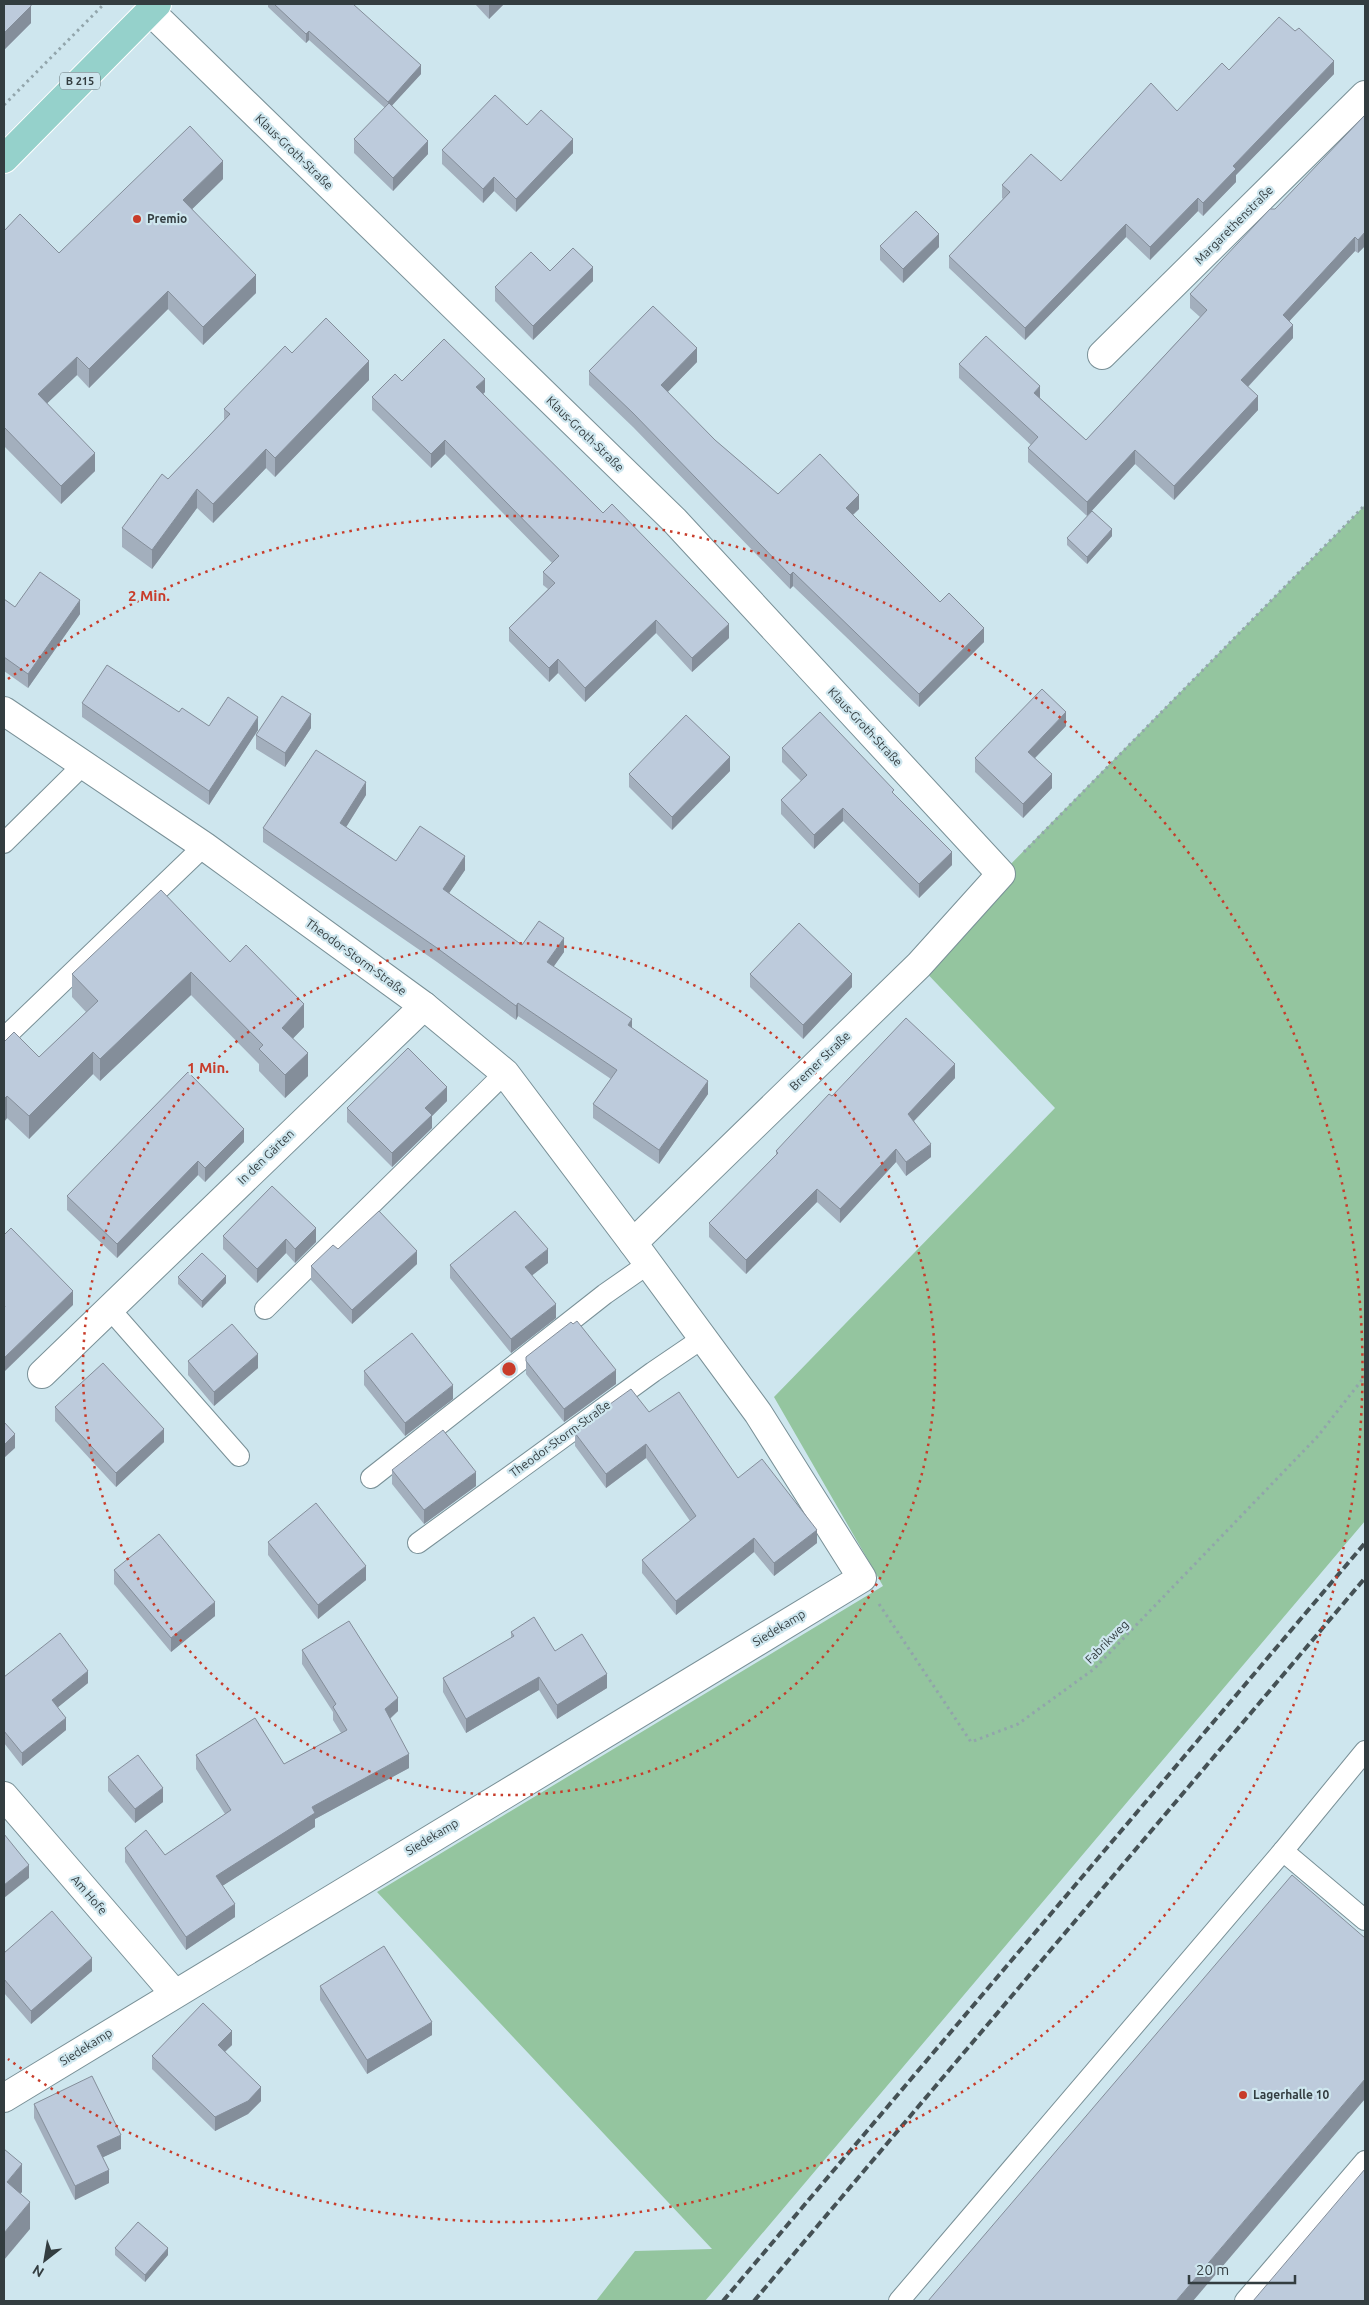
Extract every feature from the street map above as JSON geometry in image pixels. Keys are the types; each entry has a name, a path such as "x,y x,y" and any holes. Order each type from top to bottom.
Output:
{"main road":[{"name":"B 215","path":"4,159 154,7"}],"street":[{"name":"Klaus-Groth-Straße","path":"154,7 674,520 1001,874"},
{"name":"Margarethenstraße","path":"1102,356 1365,95"},
{"name":"Theodor-Storm-Straße","path":"4,711 204,846 424,1006 505,1074 641,1253 758,1413 862,1578"},
{"name":"Bremer Straße","path":"641,1253 919,965 1001,874"},
{"name":"In den Gärten","path":"42,1374 108,1307 424,1006"},
{"name":"Siedekamp","path":"4,2098 174,1993 862,1578"},
{"name":"Am Hofe","path":"4,1796 174,1993"}],"lane":[{"path":"4,843 83,765"},
{"path":"4,1038 204,846"},
{"path":"265,1309 505,1074"},
{"path":"371,1478 605,1294 641,1253"},
{"path":"108,1307 239,1456"},
{"name":"Theodor-Storm-Straße","path":"418,1543 645,1377 703,1338"},
{"path":"899,2301 1283,1851 1365,1751"},
{"path":"1283,1851 1365,1920"},
{"path":"1244,2301 1365,2161"}],"path":[{"path":"4,105 104,4"},
{"path":"1001,874 1365,505"},
{"name":"Fabrikweg","path":"862,1578 970,1742 1018,1724 1094,1669 1318,1436 1365,1376"}],"green space":[{"path":"1365,505 1365,1521 705,2301 596,2301 635,2251 712,2249 377,1892 883,1586 774,1397 1055,1108 919,965 1001,874"}],"building":[{"path":"4,4 31,4 5,32 4,30"},
{"path":"274,4 353,4 421,65 388,102 309,31 306,34"},
{"path":"1279,17 1295,31 1299,28 1334,61 1233,166 1236,169 1203,203 1198,198 1150,247 1126,224 1025,328 949,256 1010,192 1002,185 1031,154 1061,181 1151,83 1177,111 1222,63 1229,70"},
{"path":"495,95 527,125 541,110 573,139 516,199 494,177 483,189 442,150"},
{"path":"389,103 428,141 393,178 354,139"},
{"path":"1365,115 1365,232 1358,240 1355,237 1283,315 1293,325 1241,380 1258,396 1174,486 1135,450 1087,502 1028,448 1038,437 959,364 986,336 1040,386 1034,393 1086,440 1207,310 1190,294 1270,209 1275,209"},
{"path":"190,126 223,161 183,200 256,275 203,327 168,291 89,369 77,357 38,394 95,453 61,486 4,427 4,231 20,214 59,253"},
{"path":"916,211 939,234 903,269 880,246"},
{"path":"573,248 593,267 533,326 495,287 531,252 550,271"},
{"path":"653,306 697,348 661,385 715,440 778,494 820,454 859,495 846,508 940,602 949,593 984,628 919,694 793,572 790,575 633,413 589,371"},
{"path":"326,318 369,361 275,458 266,449 213,504 197,489 152,550 122,528 162,474 168,479 230,414 224,409 285,346 292,353"},
{"path":"444,339 485,379 476,387 603,513 612,504 729,624 692,658 656,620 585,688 558,659 549,668 509,628 555,583 543,572 559,556 445,440 431,454 372,397 395,374 402,381"},
{"path":"1092,511 1112,529 1087,557 1067,538"},
{"path":"40,572 80,600 28,674 4,657 4,599 15,607"},
{"path":"107,665 179,712 182,708 209,726 228,697 258,717 209,791 82,703"},
{"path":"1042,689 1066,712 1028,752 1052,774 1023,804 975,758"},
{"path":"282,696 311,714 285,753 256,735"},
{"path":"820,712 894,790 892,792 952,852 919,884 843,808 814,835 781,800 807,775 782,748"},
{"path":"686,715 730,757 672,817 629,774"},
{"path":"316,750 366,782 340,823 396,861 420,826 465,856 443,889 522,945 539,921 564,938 547,962 632,1019 628,1025 708,1081 659,1150 593,1104 617,1070 518,1003 516,1006 437,948 263,828"},
{"path":"161,890 230,962 246,945 304,1004 282,1028 308,1053 285,1075 259,1049 263,1045 191,972 100,1059 93,1052 29,1116 7,1096 4,1099 4,1042 14,1032 39,1057 98,1001 72,974"},
{"path":"799,923 852,974 803,1025 750,974"},
{"path":"906,1018 955,1064 908,1114 931,1144 906,1162 896,1149 840,1209 817,1189 746,1260 709,1223 778,1153 776,1151 829,1094 832,1096"},
{"path":"408,1048 447,1087 425,1108 432,1115 392,1153 347,1108"},
{"path":"188,1072 244,1129 205,1168 198,1161 117,1244 67,1196"},
{"path":"272,1186 316,1228 295,1249 286,1239 257,1269 223,1236"},
{"path":"379,1211 417,1251 352,1310 311,1266 333,1245 338,1249"},
{"path":"515,1211 548,1249 525,1267 556,1304 511,1339 450,1265"},
{"path":"11,1228 73,1291 4,1358 4,1235"},
{"path":"202,1253 226,1276 202,1301 178,1277"},
{"path":"577,1321 616,1370 564,1409 526,1361 526,1357 571,1322 573,1324"},
{"path":"232,1324 258,1354 214,1392 188,1361"},
{"path":"412,1333 453,1385 405,1423 364,1371"},
{"path":"103,1363 164,1429 116,1473 55,1407"},
{"path":"631,1389 649,1412 679,1392 738,1478 762,1459 817,1530 774,1563 754,1538 676,1601 642,1560 696,1516 646,1444 606,1474 575,1433 580,1429 578,1427"},
{"path":"4,1422 15,1434 4,1445"},
{"path":"443,1430 476,1472 424,1510 392,1470"},
{"path":"316,1503 366,1566 318,1605 268,1542"},
{"path":"159,1534 215,1602 171,1638 114,1570"},
{"path":"534,1617 555,1651 582,1634 607,1674 557,1705 539,1677 466,1719 443,1678 514,1636 511,1632"},
{"path":"349,1621 398,1698 385,1709 409,1754 312,1807 315,1813 216,1876 235,1904 186,1937 125,1848 146,1830 165,1855 231,1810 196,1755 255,1718 284,1764 347,1730 333,1707 336,1704 302,1650"},
{"path":"60,1633 88,1671 52,1700 66,1718 22,1753 4,1731 4,1677"},
{"path":"138,1755 163,1788 135,1809 108,1777"},
{"path":"4,1834 29,1865 4,1885"},
{"name":"Lagerhalle 10","path":"1292,1875 1365,1938 1365,2079 1176,2301 928,2301"},
{"path":"52,1911 92,1958 31,2011 4,1979 4,1953"},
{"path":"384,1946 432,2022 367,2060 320,1986"},
{"path":"203,2003 232,2031 218,2045 261,2087 248,2101 215,2117 152,2056"},
{"path":"92,2076 121,2135 97,2146 109,2170 75,2186 34,2104"},
{"path":"4,2149 22,2164 7,2182 30,2202 4,2233"},
{"path":"1365,2169 1365,2301 1253,2301"},
{"path":"138,2222 168,2248 145,2275 115,2248"}],"railway":[{"path":"723,2301 1365,1543"},
{"path":"754,2301 1365,1578"}],"place":[{"name":"Premio","path":"137,219"},
{"name":"Lagerhalle 10","path":"1243,2095"}]}
